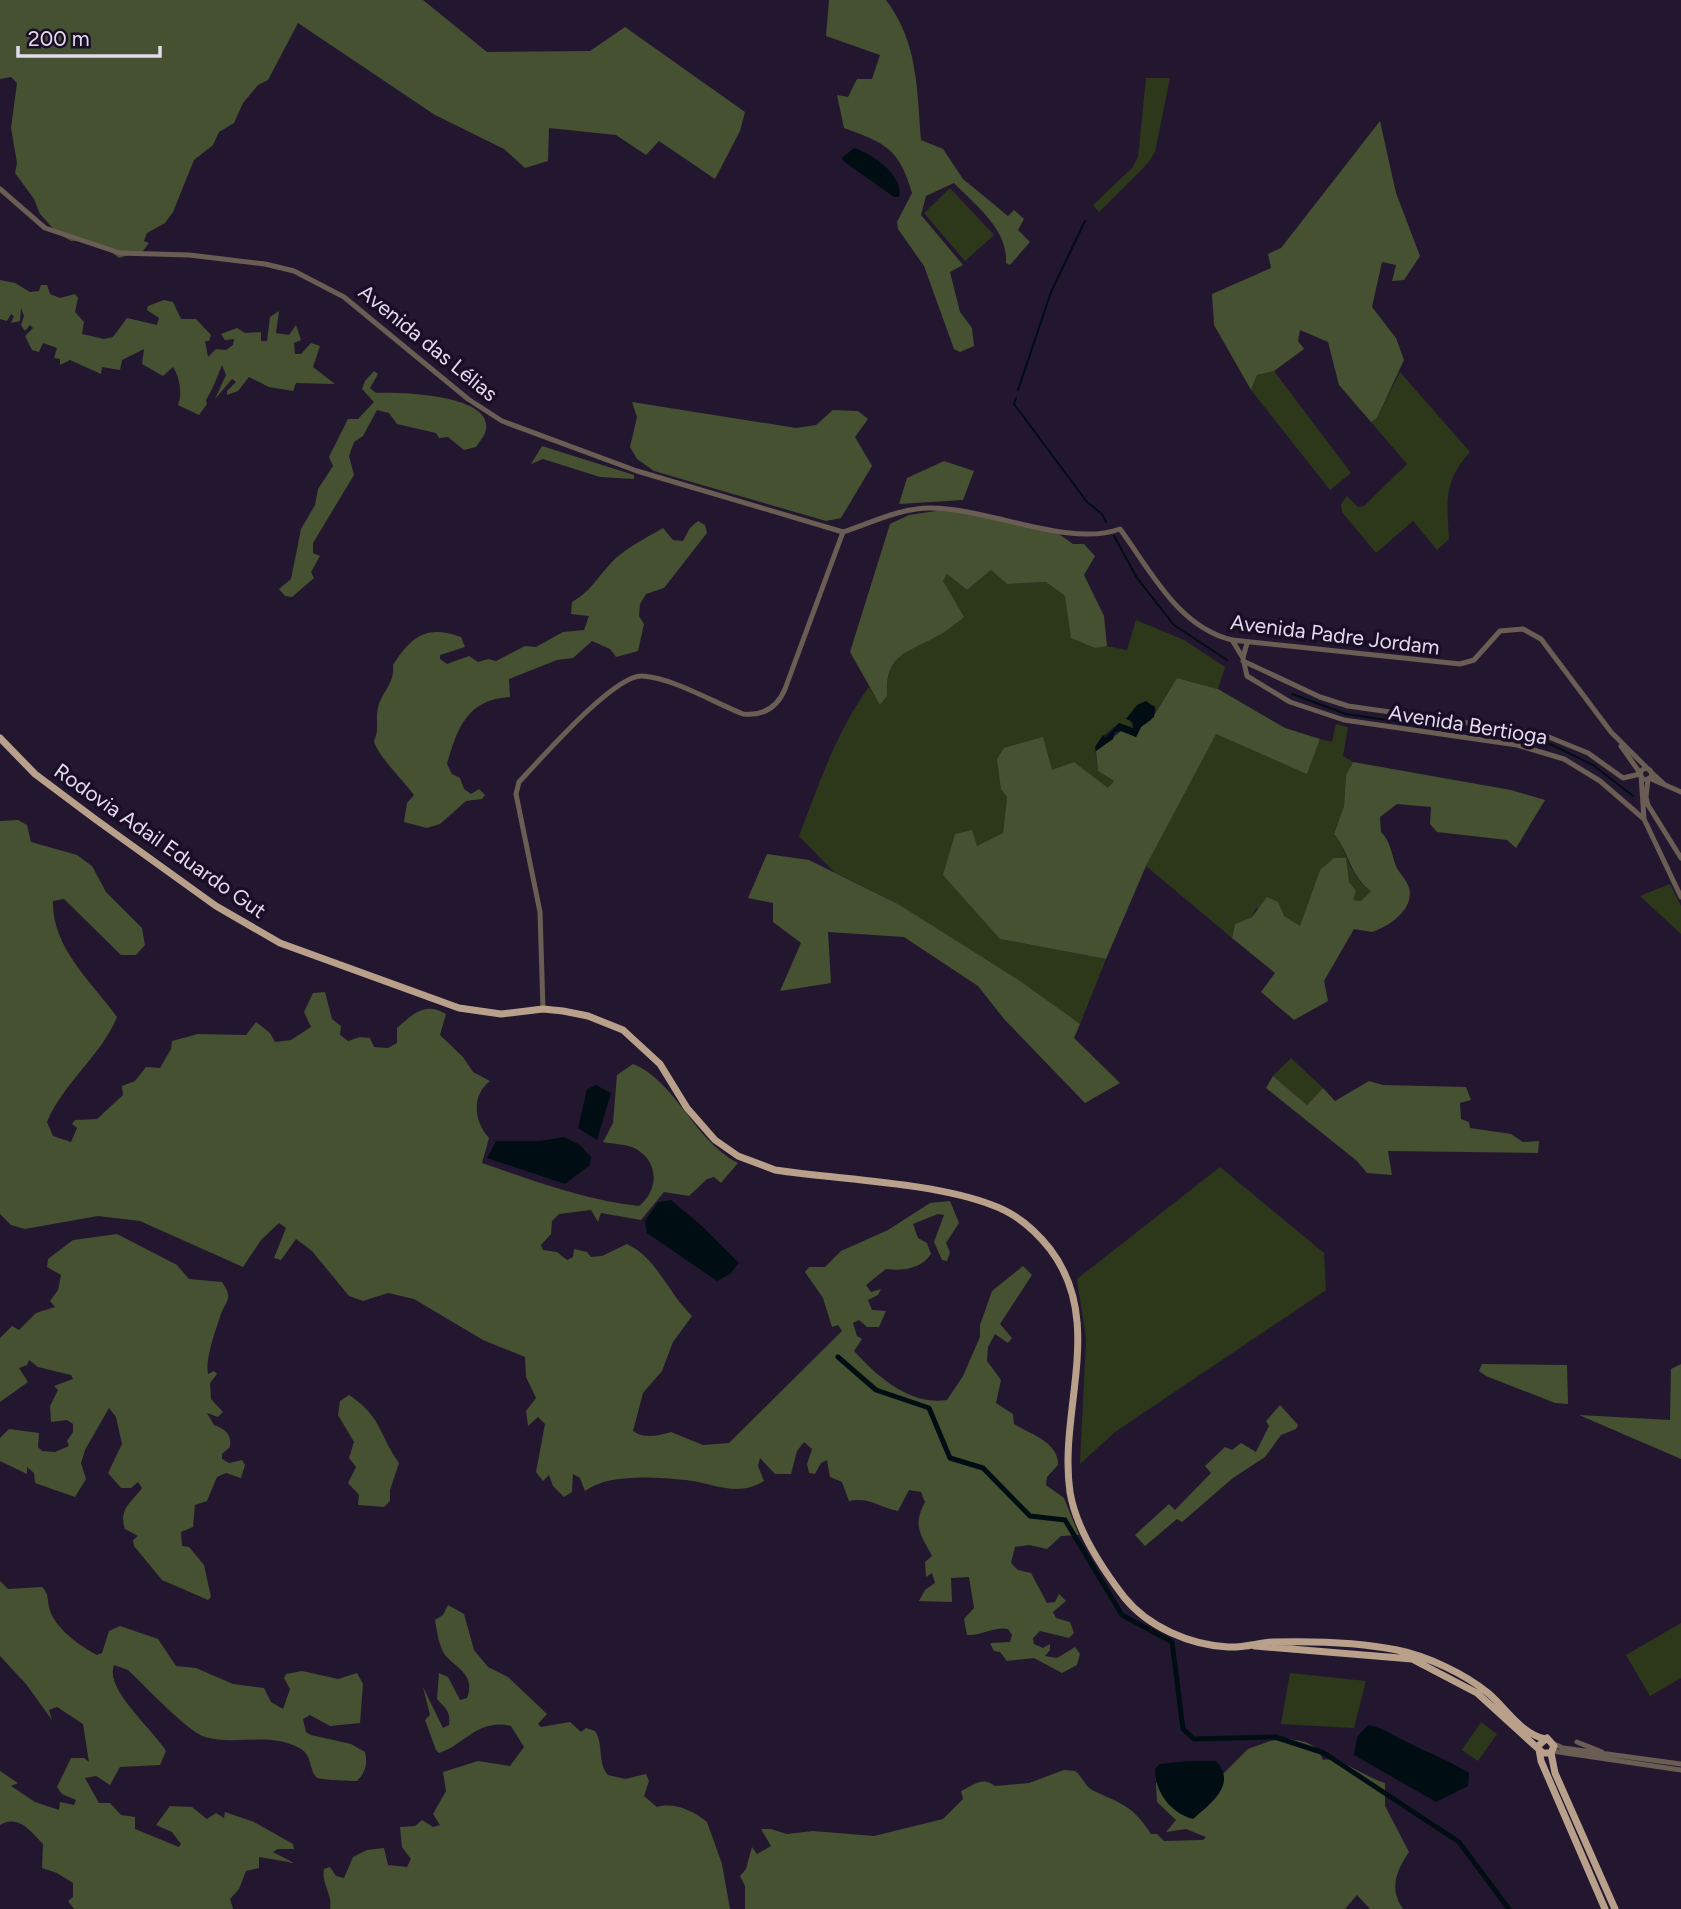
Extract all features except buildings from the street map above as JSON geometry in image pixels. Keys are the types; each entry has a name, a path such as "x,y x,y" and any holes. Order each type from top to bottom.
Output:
{"main road":[{"name":"Rodovia Adail Eduardo Gut","path":"0,738 35,774 94,818 216,906 280,943 459,1008 501,1014 543,1009 588,1016 634,1037 660,1063 687,1108 716,1140 746,1160 775,1170 966,1196 1006,1211 1032,1230 1063,1270 1076,1310 1077,1357 1069,1477 1079,1522 1090,1545 1124,1598 1158,1626 1209,1645 1412,1659 1477,1693 1539,1747"},
{"name":"Rodovia Adail Eduardo Gut","path":"1254,1646 1282,1642 1383,1648 1409,1653 1483,1690 1528,1732 1545,1738 1552,1749"},
{"path":"1545,1738 1539,1747 1541,1761 1605,1909"},
{"path":"1539,1747 1543,1753 1552,1749 1555,1773 1615,1909"}],"street":[{"name":"Avenida das Lélias","path":"0,189 44,228 120,253 189,255 265,264 294,271 344,297 468,400 502,421 637,471 843,532"},
{"name":"Avenida Padre Jordam","path":"843,532 906,511 931,508 991,515 1088,536 1120,528 1187,618 1209,634 1247,643 1460,664 1474,660 1500,631 1523,629 1541,639 1611,732"},
{"path":"543,1009 541,924 516,794 519,782 601,699 616,685 632,676 647,676 743,714 760,713 777,704 785,690 843,532"},
{"path":"1232,640 1243,660"},
{"path":"1243,660 1247,643"},
{"name":"Avenida Bertioga","path":"1243,660 1286,682 1348,706 1529,731 1588,754 1623,778 1641,774"},
{"name":"Avenida Bertioga","path":"1243,660 1250,678 1279,697 1322,713 1371,725 1517,745 1547,752 1600,781 1644,819 1680,893"},
{"path":"1279,697 1286,682"},
{"path":"1611,732 1641,774 1644,819"},
{"path":"1611,732 1649,774 1667,788 1681,792"},
{"path":"1641,774 1649,774"},
{"path":"1641,774 1649,774"},
{"path":"1649,774 1646,797 1651,810 1681,858"},
{"path":"1577,1742 1608,1755"},
{"path":"1552,1749 1563,1748 1681,1764"},
{"path":"1552,1749 1569,1754 1681,1770"}],"green space":[{"path":"0,0 423,0 487,52 590,51 625,27 745,112 740,131 715,179 659,141 646,155 616,135 549,128 548,161 525,168 504,149 435,115 298,23 268,80 258,85 243,103 234,123 219,132 213,145 194,160 173,212 165,223 147,233 144,241 149,243 143,251 119,258 107,249 88,241 71,241 57,233 40,214 34,199 15,173 17,163 11,128 17,83 11,77 0,79"},
{"path":"829,0 886,0 897,16 910,49 917,84 921,140 943,149 963,179 1008,216 1014,210 1024,219 1018,230 1030,242 1010,265 1006,263 1002,239 996,229 981,209 954,183 926,196 921,215 963,265 950,272 960,312 972,328 974,346 960,352 954,349 924,266 898,229 897,222 912,193 902,166 880,143 844,128 837,95 848,97 857,79 872,79 880,55 826,36"},
{"path":"1146,78 1170,78 1155,152 1148,163 1099,212 1093,205 1132,168 1138,157"},
{"path":"1380,121 1396,193 1420,256 1404,280 1392,281 1396,265 1382,262 1372,307 1396,338 1404,360 1377,418 1371,422 1339,385 1328,342 1300,330 1298,341 1304,349 1274,371 1257,375 1251,390 1214,325 1212,294 1271,268 1268,254 1281,248"},
{"path":"950,188 994,235 965,261 924,213"},
{"path":"0,280 15,283 30,292 39,291 41,285 47,285 50,294 60,298 75,294 78,298 75,312 84,322 82,334 104,339 113,337 127,318 157,325 159,318 147,310 148,306 164,300 173,302 181,319 196,319 211,335 209,341 205,341 208,357 216,349 226,350 233,345 234,339 225,340 221,334 237,328 245,333 261,332 261,341 267,341 270,317 279,311 276,333 289,335 296,325 301,340 294,343 295,354 301,354 311,343 320,346 313,367 335,384 296,383 293,391 269,387 249,377 238,391 227,395 227,391 236,382 232,379 215,399 226,375 222,365 206,400 207,404 199,415 178,405 180,385 173,367 163,376 142,364 144,349 122,360 120,370 102,367 101,374 70,360 60,365 60,359 54,358 57,348 43,343 39,352 32,350 25,336 33,328 30,325 25,331 21,325 24,316 21,308 20,321 11,323 14,316 11,314 7,321 0,319"},
{"path":"374,371 378,374 370,388 376,393 423,395 462,403 477,410 485,420 485,433 476,447 464,450 448,437 439,438 436,433 397,424 389,413 377,410 363,436 354,442 349,456 354,475 313,543 313,553 320,556 311,572 314,578 292,597 285,596 279,589 291,579 301,529 315,505 318,489 333,466 329,457 348,419 358,419 374,402 362,389"},
{"path":"1274,371 1351,473 1330,490 1251,390 1257,375"},
{"path":"1400,372 1470,452 1451,483 1448,503 1449,539 1437,550 1413,521 1376,553 1342,512 1341,504 1347,496 1358,507 1364,506 1407,464 1371,422 1377,418"},
{"path":"632,402 796,428 816,425 833,410 858,411 868,419 855,437 872,466 841,518 826,521 654,471 637,459 630,447 637,417"},
{"path":"542,446 634,475 634,479 600,477 543,459 531,464"},
{"path":"944,461 974,471 963,500 899,504 907,478"},
{"path":"949,509 1052,529 1073,544 1084,544 1095,556 1084,575 1104,616 1107,646 1095,648 1071,638 1065,596 1046,582 1007,584 991,570 967,590 947,574 943,581 964,617 943,633 906,652 893,664 889,672 887,696 880,705 850,652 890,524 909,515"},
{"path":"698,521 705,525 707,533 664,588 646,594 640,604 639,616 644,624 638,651 616,657 610,649 592,641 573,658 557,660 509,679 510,697 483,703 466,718 455,739 447,764 452,774 460,778 464,789 471,794 479,789 485,795 482,799 466,801 440,824 427,828 404,822 407,803 414,795 385,760 374,741 380,702 392,677 393,665 406,647 413,640 429,633 449,633 461,637 465,647 440,655 440,659 447,664 469,656 478,662 488,659 496,661 525,646 536,647 563,632 584,630 589,616 571,614 572,602 590,587 616,558 663,528 673,540 683,541 690,528"},
{"path":"991,570 1007,584 1046,582 1065,596 1095,648 1107,646 1127,650 1136,620 1184,640 1225,667 1218,689 1177,678 1156,711 1155,707 1143,702 1128,716 1133,728 1119,723 1103,736 1095,747 1098,771 1114,781 1108,789 1074,762 1052,771 1045,751 1007,797 1003,833 976,847 955,834 948,862 1000,939 1106,959 1080,1024 898,904 834,872 799,836 821,778 857,704 869,687 880,704 887,696 887,682 894,663 909,651 940,635 943,581 947,574 967,590"},
{"path":"1177,678 1218,689 1285,728 1320,739 1307,774 1216,734 1146,866 1106,959 1000,939 943,875 955,834 972,830 977,846 1003,833 1007,797 1001,789 997,759 1004,748 1043,737 1052,770 1074,762 1108,788 1114,781 1098,771 1096,751 1121,731 1136,737 1141,727 1151,720"},
{"path":"1336,724 1348,727 1343,756 1353,762 1346,775 1344,806 1334,834 1354,873 1371,891 1361,901 1353,900 1320,870 1300,927 1284,916 1256,908 1252,917 1235,924 1232,938 1146,866 1216,733 1307,773 1320,739 1332,742"},
{"path":"1353,762 1511,790 1545,800 1516,848 1507,840 1437,832 1430,824 1431,807 1397,804 1380,817 1381,832 1389,844 1397,869 1408,885 1409,901 1394,920 1379,929 1372,932 1354,929 1324,981 1328,1001 1294,1020 1261,992 1275,973 1232,938 1235,924 1252,917 1267,897 1278,902 1284,916 1300,926 1320,870 1334,858 1346,858 1349,882 1356,891 1353,900 1361,901 1371,891 1359,879 1334,834 1344,806 1346,775"},
{"path":"18,820 27,825 31,842 77,855 92,866 106,892 142,928 145,945 136,955 121,955 64,899 53,901 54,918 66,949 117,1017 102,1044 54,1108 47,1122 53,1136 71,1142 77,1128 72,1124 75,1120 97,1119 123,1095 122,1086 135,1081 146,1067 160,1068 171,1049 172,1041 198,1034 246,1035 256,1022 270,1033 275,1042 291,1040 311,1027 304,1012 313,993 325,992 332,1019 341,1026 340,1035 348,1041 360,1037 370,1038 374,1047 388,1048 397,1043 397,1028 420,1011 432,1009 446,1014 440,1035 463,1057 473,1072 490,1081 477,1101 480,1124 489,1138 482,1163 579,1195 639,1206 650,1193 653,1169 644,1155 636,1149 603,1142 613,1123 617,1075 633,1064 661,1083 709,1140 738,1163 721,1183 714,1177 707,1179 689,1196 664,1192 641,1220 601,1213 598,1222 591,1210 559,1214 552,1221 551,1234 541,1245 543,1250 557,1252 567,1260 573,1257 574,1249 587,1252 591,1257 602,1256 627,1244 647,1258 692,1316 673,1342 662,1371 643,1393 633,1431 637,1434 651,1436 671,1432 703,1445 729,1443 842,1331 838,1325 832,1327 823,1298 805,1272 809,1267 825,1267 841,1251 888,1230 930,1203 950,1201 959,1223 946,1243 950,1252 947,1261 942,1260 934,1242 944,1215 938,1214 913,1224 918,1238 927,1243 931,1254 922,1263 911,1268 886,1269 866,1285 871,1292 881,1289 878,1295 868,1300 872,1310 886,1311 879,1327 867,1327 859,1320 853,1323 857,1336 862,1339 854,1351 884,1379 907,1394 933,1401 947,1400 963,1376 980,1337 980,1325 992,1291 1023,1266 1032,1275 1000,1324 1012,1338 1008,1343 995,1334 988,1347 987,1361 1001,1380 996,1403 1013,1414 1014,1424 1049,1445 1057,1457 1058,1465 1047,1477 1046,1485 1064,1498 1079,1535 1061,1536 1047,1549 1029,1545 1015,1547 1011,1563 1018,1570 1031,1573 1047,1603 1055,1602 1059,1594 1066,1601 1053,1612 1056,1618 1070,1622 1074,1633 1069,1638 1040,1631 1033,1638 1034,1644 1043,1648 1050,1644 1050,1650 1045,1656 1057,1658 1075,1647 1080,1654 1077,1665 1062,1673 1034,1658 1007,1661 1000,1652 994,1651 990,1643 1010,1642 1012,1635 1008,1629 967,1635 964,1619 974,1608 969,1577 951,1578 952,1602 919,1601 925,1590 935,1583 932,1573 926,1577 925,1562 932,1556 920,1530 919,1518 925,1502 921,1492 909,1490 898,1511 869,1501 849,1501 842,1482 830,1477 827,1460 821,1463 815,1474 809,1473 807,1464 812,1449 804,1442 797,1451 791,1474 775,1474 760,1458 758,1466 764,1481 754,1486 735,1489 686,1480 633,1478 606,1481 585,1491 580,1478 573,1474 572,1492 564,1497 553,1486 549,1475 543,1481 536,1472 545,1424 538,1417 528,1426 526,1411 536,1398 526,1377 525,1357 483,1340 414,1299 388,1293 363,1301 349,1296 312,1251 296,1239 281,1260 274,1258 286,1228 279,1223 261,1240 243,1267 140,1221 98,1216 25,1229 11,1225 0,1214 0,821"},
{"path":"767,854 809,860 898,904 1020,981 1080,1024 1074,1038 1120,1083 1085,1103 1004,1019 978,986 904,937 828,932 831,983 780,991 801,943 773,922 773,903 748,898"},
{"path":"1670,884 1681,906 1681,934 1640,896"},
{"path":"1291,1058 1323,1088 1307,1105 1273,1076"},
{"path":"1273,1076 1307,1105 1323,1088 1335,1101 1369,1081 1383,1085 1466,1087 1471,1100 1460,1103 1461,1119 1469,1122 1470,1128 1511,1134 1523,1142 1539,1141 1538,1153 1388,1151 1392,1175 1367,1173 1357,1161 1266,1088"},
{"path":"1220,1167 1324,1253 1326,1290 1115,1432 1080,1464 1086,1339 1077,1279"},
{"path":"117,1234 177,1265 189,1279 222,1282 228,1294 207,1368 208,1374 214,1371 217,1374 210,1383 211,1399 223,1412 218,1417 207,1413 214,1425 229,1435 230,1447 222,1454 222,1459 229,1463 242,1460 245,1465 241,1478 226,1473 217,1477 207,1501 195,1505 193,1527 181,1532 182,1546 189,1547 204,1565 211,1597 208,1600 162,1580 134,1546 133,1540 138,1536 125,1529 125,1511 142,1488 138,1482 131,1488 121,1488 108,1473 122,1444 116,1417 109,1408 85,1450 81,1463 86,1479 75,1497 35,1483 34,1473 27,1467 27,1474 0,1461 0,1438 9,1429 39,1433 38,1447 42,1451 55,1452 69,1446 67,1441 73,1432 73,1424 67,1420 51,1422 50,1406 58,1390 54,1386 73,1379 71,1375 38,1367 29,1360 27,1365 19,1368 28,1382 0,1402 0,1338 12,1326 19,1330 36,1313 55,1307 50,1301 58,1290 61,1275 47,1267 48,1259 73,1240"},
{"path":"1482,1364 1567,1365 1568,1404 1555,1403 1486,1376 1479,1371"},
{"path":"1681,1364 1681,1459 1579,1415 1670,1420 1671,1369"},
{"path":"349,1395 374,1418 399,1463 390,1490 390,1501 384,1507 358,1505 359,1495 348,1483 356,1467 349,1458 354,1442 338,1415 340,1401"},
{"path":"1280,1405 1298,1425 1296,1429 1281,1435 1265,1457 1233,1478 1182,1522 1177,1519 1145,1546 1135,1535 1169,1504 1175,1510 1211,1473 1205,1466 1225,1447 1232,1450 1241,1443 1256,1452 1269,1426 1266,1421"},
{"path":"0,1581 8,1589 42,1587 61,1629 97,1655 102,1653 109,1631 120,1626 158,1639 176,1666 196,1668 233,1684 264,1688 271,1702 283,1709 290,1689 284,1678 286,1674 302,1671 338,1679 357,1673 363,1684 360,1723 330,1726 310,1715 303,1719 306,1732 311,1735 351,1744 365,1752 364,1771 357,1781 318,1778 305,1752 290,1744 205,1737 177,1718 128,1670 114,1665 113,1675 123,1697 166,1751 160,1765 120,1767 110,1785 96,1776 85,1778 99,1803 110,1803 121,1815 135,1817 135,1829 179,1847 181,1844 172,1832 156,1825 170,1806 192,1807 207,1819 216,1813 224,1818 225,1812 254,1822 293,1844 294,1849 278,1849 273,1852 294,1863 259,1857 259,1868 246,1871 239,1889 230,1899 233,1909 74,1909 68,1901 73,1897 73,1883 42,1868 43,1844 19,1823 7,1822 0,1825 0,1771 18,1783 11,1786 35,1802 59,1810 60,1802 74,1805 76,1800 62,1794 57,1787 71,1758 84,1758 89,1762 83,1724 57,1707 49,1710 52,1720 26,1684 0,1656"},
{"path":"448,1605 464,1614 474,1650 488,1667 508,1677 547,1714 538,1724 541,1727 570,1722 581,1732 586,1728 595,1731 608,1775 625,1779 646,1774 649,1781 644,1796 657,1807 684,1809 707,1822 722,1864 730,1909 330,1909 324,1869 330,1867 336,1876 344,1878 353,1857 367,1850 384,1848 388,1865 407,1867 411,1859 402,1847 400,1827 415,1826 422,1820 433,1827 440,1825 433,1814 446,1791 443,1772 478,1761 510,1766 524,1747 511,1726 499,1725 480,1729 448,1750 439,1753 436,1750 425,1720 430,1715 423,1687 443,1728 449,1725 449,1716 437,1699 439,1673 448,1677 460,1700 467,1698 469,1691 468,1680 445,1655 439,1640 435,1620 443,1615"},
{"path":"1681,1623 1681,1678 1650,1696 1626,1655"},
{"path":"1290,1673 1366,1681 1354,1728 1281,1724"},
{"path":"1481,1722 1497,1734 1478,1761 1462,1750"},
{"path":"1287,1739 1309,1744 1317,1749 1323,1760 1337,1761 1385,1783 1385,1806 1409,1852 1401,1866 1395,1887 1403,1909 1370,1909 1357,1895 1345,1909 745,1909 745,1886 740,1876 746,1869 752,1847 757,1854 771,1846 761,1829 787,1834 813,1831 874,1836 943,1819 963,1799 961,1791 978,1782 995,1786 1029,1783 1064,1770 1075,1771 1091,1789 1126,1807 1151,1834 1157,1834 1164,1841 1203,1840 1206,1837 1186,1829 1166,1832 1176,1820 1157,1802 1156,1783 1224,1773 1248,1749 1270,1741"}],"shaded area":[{"path":"854,148 886,167 897,182 899,197 894,197 843,161 842,158"},
{"path":"1146,701 1155,707 1154,717 1141,727 1136,737 1121,731 1115,732 1113,739 1096,751 1095,747 1103,735 1105,738 1119,723 1133,728 1133,722 1126,719 1137,705"},
{"path":"596,1085 611,1093 597,1140 578,1128 587,1089"},
{"path":"564,1137 580,1145 591,1157 590,1165 565,1184 487,1158 496,1141 540,1141"},
{"path":"671,1200 739,1263 730,1274 717,1281 647,1233 645,1221 658,1202"},
{"path":"1368,1725 1384,1730 1469,1773 1468,1786 1436,1802 1354,1755 1357,1737"},
{"path":"1216,1761 1224,1778 1223,1786 1214,1800 1193,1819 1178,1812 1166,1801 1158,1786 1155,1769 1160,1764"}],"waterway":[{"path":"1018,390 1051,292 1085,221"},
{"path":"1016,398 1014,404 1087,502 1102,514 1106,522"},
{"path":"1114,536 1137,578 1174,625 1227,660"},
{"path":"1292,694 1346,714 1550,744 1593,765 1633,796"},
{"path":"838,1357 876,1390 929,1408 950,1458 983,1468 1030,1516 1065,1520 1122,1615 1172,1642 1183,1729 1194,1739 1275,1737 1324,1753 1459,1842 1509,1909"}]}
